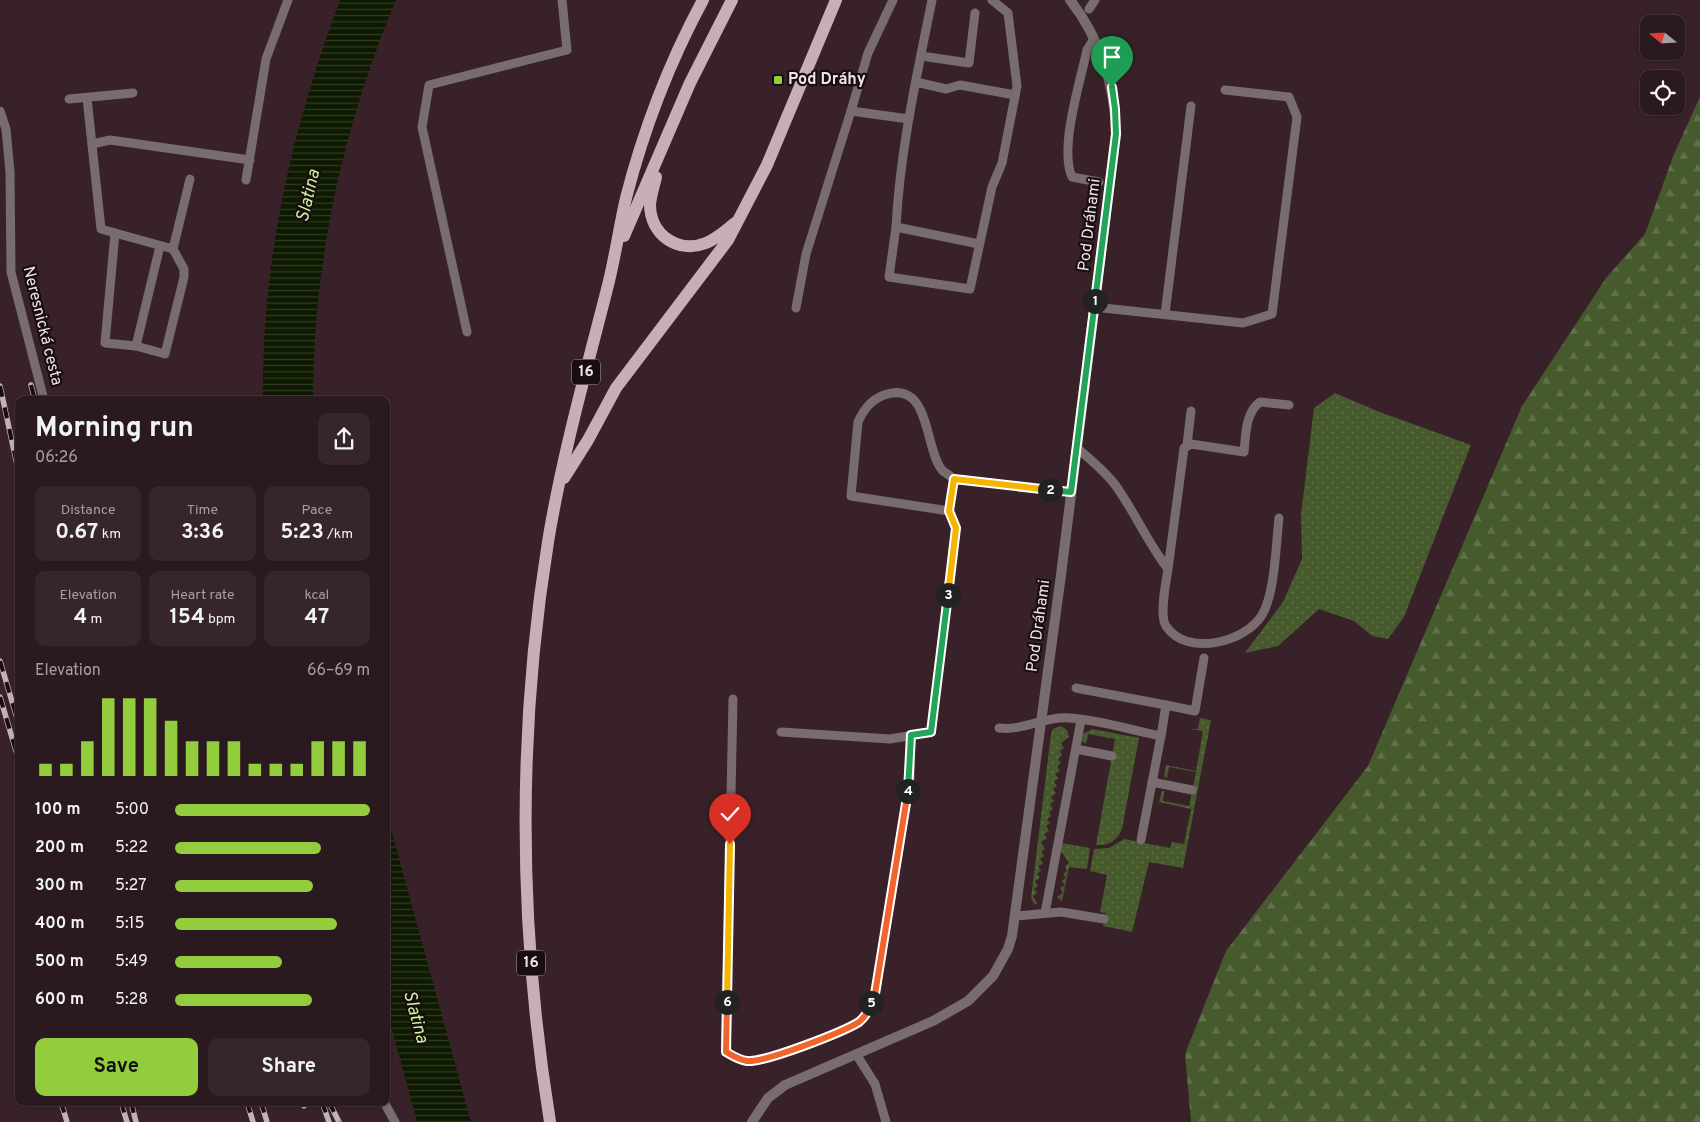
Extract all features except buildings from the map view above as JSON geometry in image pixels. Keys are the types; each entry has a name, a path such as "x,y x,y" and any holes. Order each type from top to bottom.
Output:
{"main road":[{"name":"16","path":"550,1122 531,970 527,907 525,802 527,736 540,598 559,486 615,259 626,201 646,128 671,62 703,0"},
{"name":"16","path":"615,259 690,83 732,0"},
{"path":"559,486 588,440 616,388 712,264 728,240 767,164 836,0"},
{"path":"662,148 650,204 654,221 661,235 677,245 696,246 717,238 737,221"}],"street":[{"name":"Pod Dráhami","path":"752,1122 760,1107 775,1092 798,1079 933,1021 976,995 1001,963 1008,949 1016,916 1077,448 1116,126 1112,87 1094,39 1079,11 1070,0"}],"lane":[{"path":"246,180 266,59 288,0"},
{"path":"467,332 422,127 429,86 567,50 562,0"},
{"path":"796,308 806,254 868,53 892,0"},
{"path":"932,0 898,186 896,227 889,277 970,289 992,187 1002,162 1015,95 1017,73 1008,13 992,0"},
{"path":"1089,9 1096,0"},
{"path":"921,56 968,63 975,13"},
{"path":"1094,39 1087,50 1067,143 1067,166 1072,177 1099,182"},
{"path":"916,82 946,89 960,85 1015,95"},
{"path":"1094,307 1242,322 1272,314 1297,116 1289,97 1225,90"},
{"path":"69,99 133,93"},
{"path":"87,98 101,229 173,249"},
{"path":"1165,314 1191,106"},
{"name":"Neresnická cesta","path":"0,111 6,129 10,172 11,272 43,396"},
{"path":"851,111 909,119"},
{"path":"92,144 110,140 250,160"},
{"path":"115,233 105,343 136,346 165,354 184,277 184,269 173,249 190,179"},
{"path":"896,227 980,244"},
{"path":"136,346 160,246"},
{"path":"949,511 851,496 858,422 863,410 876,398 890,393 906,395 915,401 922,412 941,469 954,479 1071,492"},
{"path":"1187,445 1244,452 1250,413 1255,405 1260,402 1289,405"},
{"path":"1191,411 1187,445 1182,455 1163,613 1165,625 1181,640 1203,644 1224,640 1247,632 1261,616 1270,599 1279,518"},
{"path":"1077,448 1104,472 1117,488 1152,548 1168,570"},
{"path":"781,732 890,739 931,732 956,528 949,511 954,479"},
{"path":"1076,688 1195,710 1204,658"},
{"path":"733,699 726,1052 748,1062 762,1060 840,1031 860,1021 868,1011 875,994 910,780 911,735"},
{"path":"1142,840 1166,705"},
{"path":"999,728 1014,730 1041,719 1070,718 1161,736"},
{"path":"1045,913 1081,720"},
{"path":"1076,749 1112,756"},
{"path":"1152,782 1192,790"},
{"path":"1016,916 1069,913 1104,919"},
{"path":"856,1054 875,1084 886,1122"},
{"path":"386,1106 395,1122"}],"green space":[{"path":"1700,97 1700,1122 1191,1122 1185,1054 1226,951 1368,766 1522,406 1606,278 1645,234 1674,154"},
{"path":"1335,393 1377,411 1471,445 1404,617 1388,639 1372,636 1354,621 1319,609 1278,646 1245,653 1283,602 1302,559 1301,515 1314,408"},
{"path":"1200,718 1211,720 1183,868 1149,862 1132,932 1103,926 1106,913 1100,912 1107,875 1090,871 1094,849 1109,848 1124,839 1170,848 1172,842 1184,844 1191,809 1159,802 1162,791 1164,791 1163,801 1189,806 1196,772 1169,767 1167,778 1164,776 1166,765 1196,771 1203,731 1190,729 1198,729"},
{"path":"1061,726 1067,730 1069,737 1061,743 1064,748 1060,751 1062,755 1058,759 1061,763 1057,767 1060,771 1055,774 1058,778 1054,782 1057,786 1053,789 1056,793 1051,797 1054,801 1050,804 1053,809 1049,812 1051,816 1047,819 1050,823 1046,826 1049,831 1044,834 1047,838 1041,842 1045,849 1041,852 1044,856 1040,859 1043,864 1038,866 1041,871 1037,874 1040,878 1035,881 1038,886 1034,889 1037,893 1033,896 1037,903 1039,902 1035,905 1031,898 1051,734 1053,729"},
{"path":"1092,729 1139,738 1122,829 1115,840 1108,844 1100,845 1096,845 1115,739 1088,734 1086,744 1082,741 1083,734"},
{"path":"1062,843 1090,848 1087,869 1069,867 1062,901 1057,897 1063,893 1060,888 1065,885 1062,881 1066,878 1063,874 1067,871 1065,866 1069,863 1061,851"}],"water":[{"name":"Slatina","path":"340,0 396,0 361,96 346,146 335,196 325,246 319,297 314,349 313,396 263,396 267,298 274,247 294,147 307,97"},
{"name":"Slatina","path":"390,826 471,1122 417,1122 390,1022"}],"railway":[{"path":"31,385 34,396"},
{"path":"0,386 15,455"},
{"path":"0,661 15,712"},
{"path":"0,697 15,748"},
{"path":"62,1106 67,1122"},
{"path":"122,1106 127,1122"},
{"path":"132,1106 136,1122"},
{"path":"248,1106 253,1122"},
{"path":"262,1106 267,1122"},
{"path":"323,1106 329,1122"},
{"path":"331,1106 339,1122"}],"place":[{"name":"Pod Dráhy","path":"778,80"}],"route":[{"path":"730,844 726,1052 748,1062 762,1060 840,1031 860,1021 868,1011 875,994 910,780 911,735 931,732 956,528 949,511 954,479 1071,492 1116,134 1112,87"}]}
